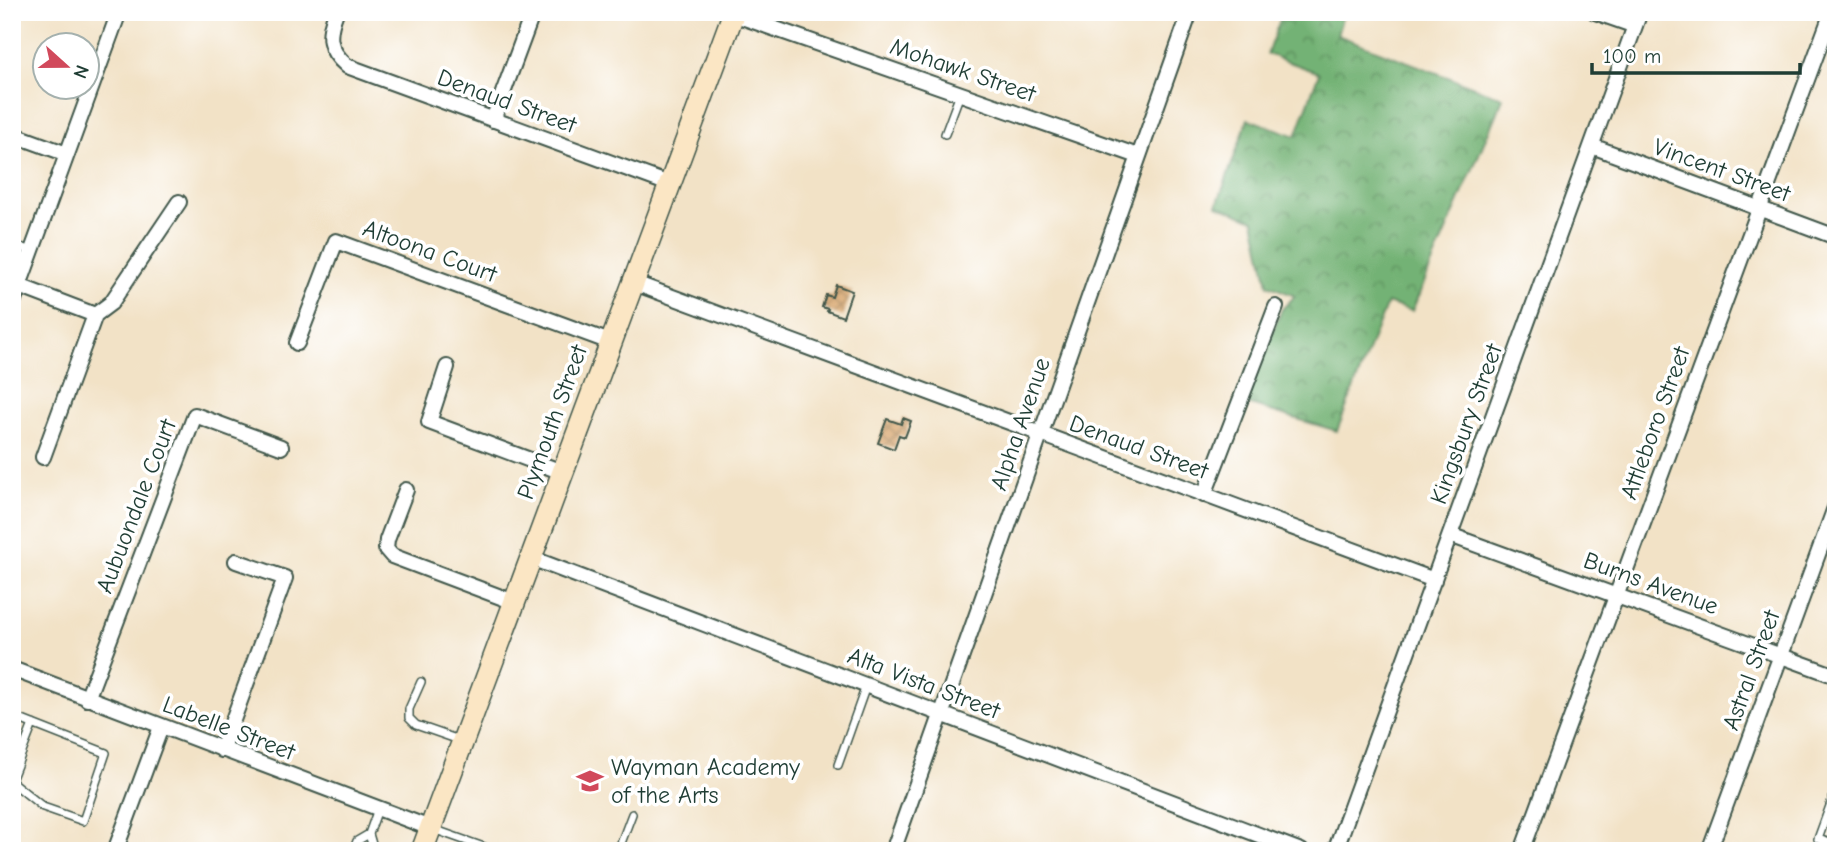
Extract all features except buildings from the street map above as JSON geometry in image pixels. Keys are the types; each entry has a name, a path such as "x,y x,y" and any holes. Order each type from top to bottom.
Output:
{"street":[{"path":"12,305 119,12"},
{"name":"Denaud Street","path":"336,12 330,37 334,53 347,65 668,184"},
{"path":"493,120 533,12"},
{"name":"Alpha Avenue","path":"893,851 1190,12"},
{"path":"1595,12 1638,19"},
{"name":"Attleboro Street","path":"1522,851 1832,12"},
{"name":"Mohawk Street","path":"734,13 1139,156"},
{"name":"Plymouth Street","path":"422,851 668,184 734,13"},
{"name":"Kingsbury Street","path":"1335,851 1638,19"},
{"path":"12,134 67,154"},
{"name":"Vincent Street","path":"1592,146 1836,237"},
{"path":"43,457 95,315 111,303 179,202"},
{"name":"Altoona Court","path":"298,342 336,241 610,342"},
{"name":"Denaud Street","path":"632,282 1434,580"},
{"path":"19,286 95,315"},
{"path":"1204,495 1276,307"},
{"path":"447,367 429,422 562,472"},
{"name":"Aubuondale Court","path":"87,699 195,415 281,447"},
{"path":"406,490 387,540 386,549 392,556 514,602"},
{"name":"Astral Street","path":"1709,851 1836,505"},
{"name":"Burns Avenue","path":"1450,535 1836,676"},
{"name":"Alta Vista Street","path":"531,558 1301,851"},
{"path":"222,750 285,578 236,561"},
{"name":"Labelle Street","path":"12,669 430,828"},
{"path":"115,851 160,727"}],"lane":[{"path":"945,134 960,93"},
{"path":"12,244 32,251"},
{"path":"421,682 409,709 408,718 416,725 463,741"},
{"path":"838,765 866,686"},
{"path":"12,716 33,724 106,753 83,821 43,807 12,780 33,724"},
{"path":"1836,796 1834,795 1818,839 1836,845"},
{"path":"374,851 369,834 378,809"},
{"path":"618,851 632,814"},
{"path":"430,828 495,851"},
{"path":"353,851 357,841 369,834"}],"green space":[{"path":"1283,12 1344,12 1337,35 1503,98 1412,311 1387,303 1337,431 1244,403 1282,309 1295,296 1268,285 1254,220 1217,205 1248,119 1296,136 1319,73 1267,54"}],"place":[{"name":"Wayman Academy of the Arts","path":"590,781"}]}
